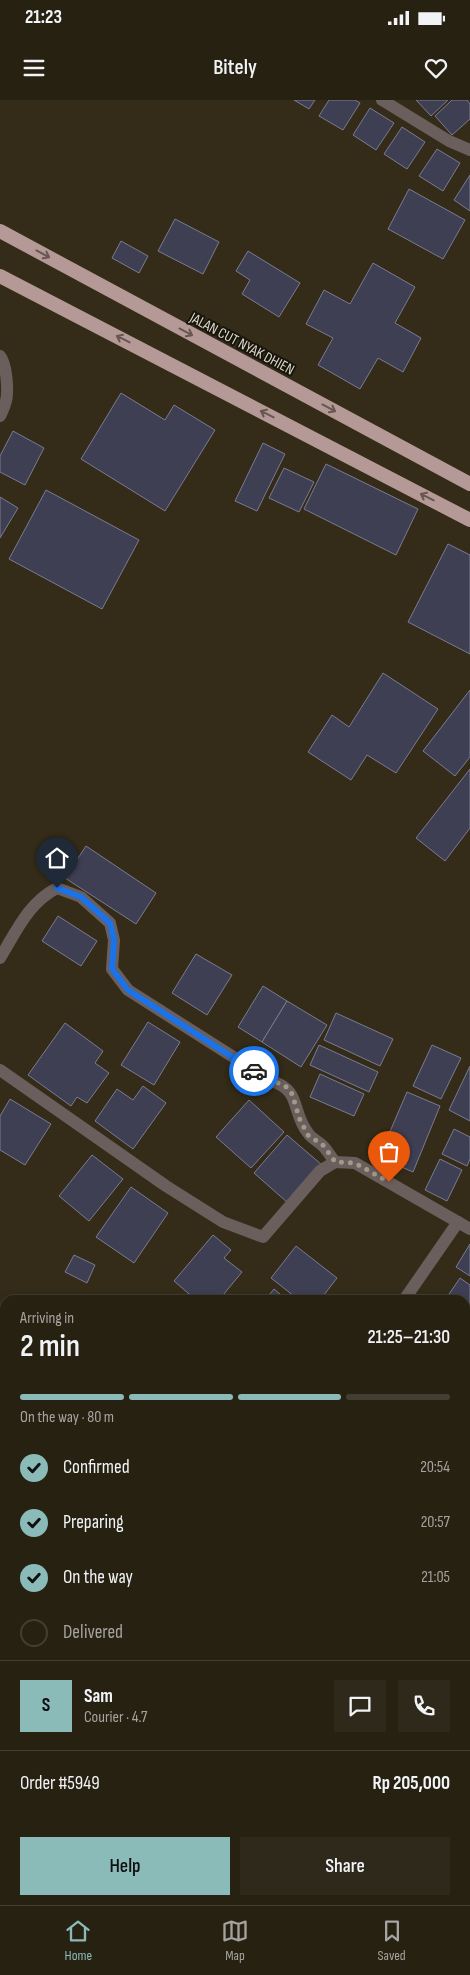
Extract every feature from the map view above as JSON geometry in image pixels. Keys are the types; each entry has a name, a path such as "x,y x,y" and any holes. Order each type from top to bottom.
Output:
{"highway":[{"name":"JALAN CUT NYAK DHIEN","path":"0,231 470,484"},
{"path":"0,276 470,520"}],"street":[{"path":"382,100 449,141 470,150"},
{"path":"0,356 3,360 6,380 6,403 0,416"},
{"path":"0,958 28,911 46,894 57,888 81,897 110,923 114,940 112,969 128,990 271,1081 288,1088 308,1135 324,1146 335,1162"},
{"path":"0,1070 166,1186 223,1222 263,1237 320,1171 335,1162 355,1163 470,1228"},
{"path":"407,1295 458,1222"}],"building":[{"path":"294,100 315,100 309,109"},
{"path":"329,100 355,100 360,103 343,130 319,116"},
{"path":"416,100 448,100 431,116"},
{"path":"452,100 467,100 470,104 470,119 452,135 435,116"},
{"path":"370,108 394,123 376,150 353,135"},
{"path":"402,127 425,142 407,169 384,154"},
{"path":"437,149 460,163 443,191 419,176"},
{"path":"470,175 470,211 454,200"},
{"path":"409,189 465,220 443,259 388,229"},
{"path":"175,219 219,242 203,274 158,251"},
{"path":"121,241 148,256 139,273 112,258"},
{"path":"248,251 300,283 279,317 242,294 250,280 236,271"},
{"path":"373,263 415,287 395,323 421,338 403,372 378,358 360,389 318,365 333,338 306,324 324,290 350,304"},
{"path":"121,393 165,420 174,405 215,430 165,511 81,459"},
{"path":"13,431 44,448 25,485 0,472 0,456"},
{"path":"263,443 285,454 257,511 235,501"},
{"path":"326,464 418,509 396,555 304,509"},
{"path":"284,468 314,482 299,512 269,498"},
{"path":"46,490 139,540 102,609 9,559"},
{"path":"0,497 18,508 0,538"},
{"path":"448,544 470,555 470,654 408,622"},
{"path":"383,673 438,709 396,773 367,755 351,780 308,752 332,715 349,727"},
{"path":"470,690 470,757 455,776 423,751"},
{"path":"470,769 470,828 445,861 416,838"},
{"path":"86,846 156,893 136,924 65,878"},
{"path":"58,916 97,941 81,966 42,941"},
{"path":"196,954 232,975 207,1015 172,993"},
{"path":"263,986 287,1001 262,1042 238,1027"},
{"path":"287,1001 327,1025 301,1067 262,1042"},
{"path":"336,1013 393,1039 380,1066 324,1040"},
{"path":"148,1022 180,1042 154,1085 121,1065"},
{"path":"65,1023 103,1051 95,1063 109,1073 87,1103 77,1097 71,1106 28,1075"},
{"path":"319,1045 378,1072 369,1092 310,1065"},
{"path":"432,1045 461,1058 441,1099 413,1086"},
{"path":"470,1066 470,1121 449,1110"},
{"path":"320,1074 364,1094 354,1116 310,1097"},
{"path":"143,1086 166,1103 133,1149 95,1121 117,1089 133,1100"},
{"path":"407,1092 440,1106 413,1172 379,1157"},
{"path":"10,1099 51,1124 25,1165 0,1150 0,1116"},
{"path":"249,1100 284,1132 251,1168 216,1137"},
{"path":"454,1129 470,1137 470,1159 467,1166 442,1154"},
{"path":"287,1135 322,1165 288,1203 254,1173"},
{"path":"92,1155 123,1179 89,1221 59,1196"},
{"path":"440,1159 462,1170 447,1201 425,1190"},
{"path":"131,1187 168,1213 134,1263 96,1237"},
{"path":"213,1235 231,1250 224,1258 242,1272 223,1295 190,1295 174,1281"},
{"path":"470,1244 470,1276 456,1267"},
{"path":"296,1246 337,1278 324,1295 293,1295 271,1278"},
{"path":"74,1255 95,1265 87,1283 65,1272"},
{"path":"460,1278 470,1285 470,1295 448,1295"},
{"path":"274,1289 281,1295 269,1295"}],"way so far":[{"path":"254,1071 288,1088 308,1135 324,1146 335,1162 355,1163 389,1182"}],"route":[{"path":"57,888 81,897 110,923 114,940 112,969 128,990 254,1071"}]}
